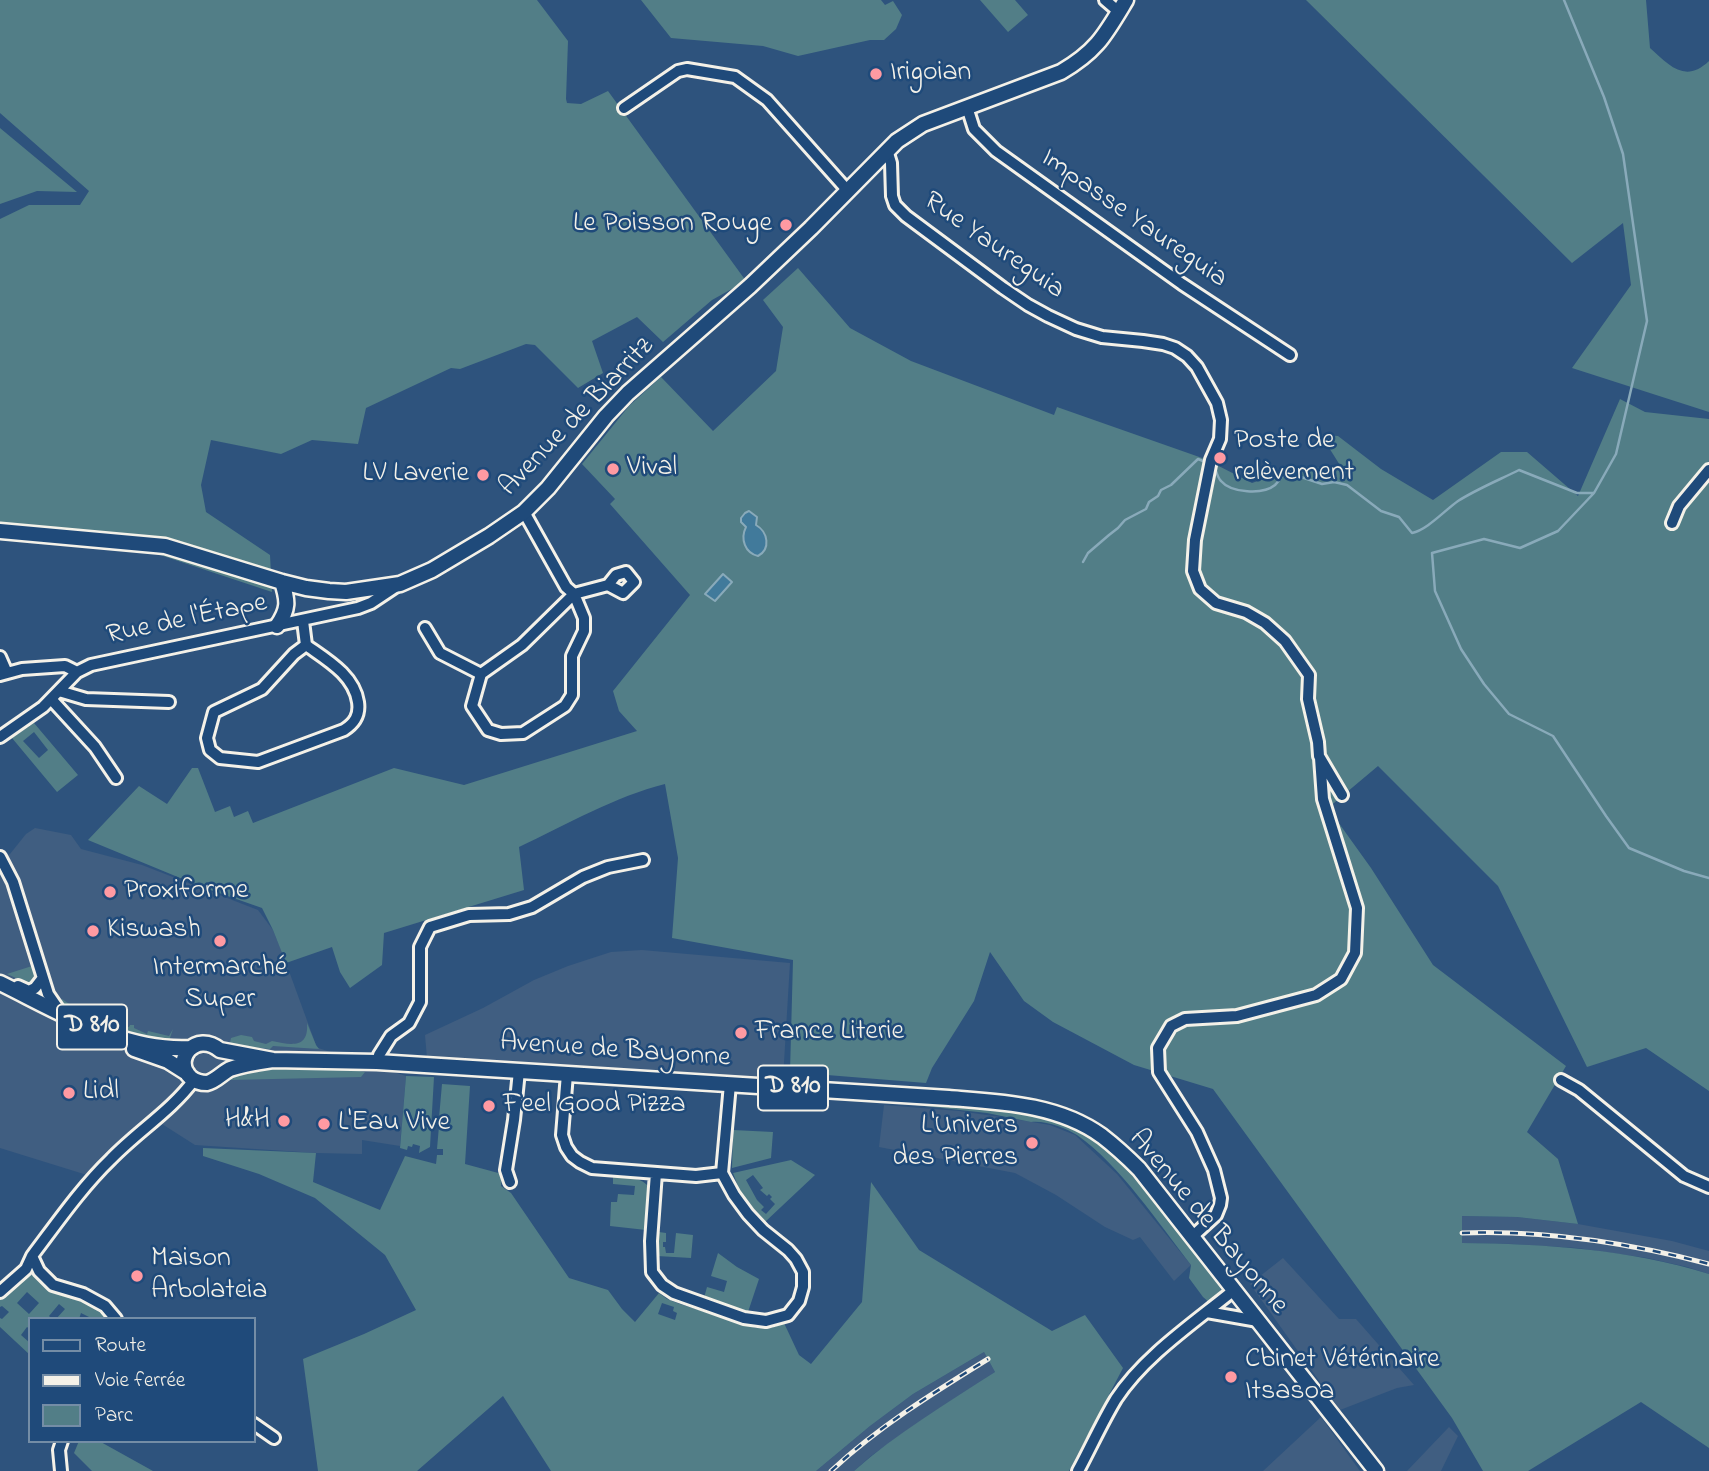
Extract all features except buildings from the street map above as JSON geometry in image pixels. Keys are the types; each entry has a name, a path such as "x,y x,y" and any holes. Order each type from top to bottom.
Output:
{"main road":[{"name":"Avenue de Biarritz","path":"0,531 165,546 282,582 306,588 346,592 400,583 432,570 524,512 548,488 628,393 750,286 906,134 923,124 1061,72 1087,55 1099,43 1122,6"},
{"path":"277,626 287,607 282,582"},
{"name":"D 810","path":"0,982 46,999 62,1013 98,1030 133,1042 171,1049 191,1048"},
{"path":"0,990 89,1034 168,1061 199,1082 209,1082 221,1074 225,1061 220,1049 205,1042 191,1048 184,1060 191,1076"},
{"name":"D 810","path":"220,1049 273,1060"},
{"name":"Avenue de Bayonne","path":"273,1060 377,1062 730,1084 1008,1103 1052,1113 1100,1134 1139,1169 1376,1471"},
{"name":"D 810","path":"221,1074 240,1066 273,1060"}],"street":[{"path":"1105,0 1122,6"},
{"path":"624,108 678,71 687,69 735,77 767,100 848,191"},
{"name":"Impasse Yaureguia","path":"967,107 974,129 996,151 1182,284 1290,355"},
{"name":"Rue Yaureguia","path":"887,150 895,205 1003,288 1028,305 1076,329 1102,337 1163,344 1175,348 1187,356 1197,368 1217,403 1222,420 1220,439 1211,460 1195,540 1193,571 1200,589 1216,603 1246,612 1265,623 1284,641 1309,675 1308,699 1319,756"},
{"path":"1672,523 1679,506 1709,470"},
{"path":"524,512 566,587 574,594 584,618 584,631 572,656 572,695 565,706 523,733 501,734 488,730 472,706 481,674 522,645 574,594 608,585"},
{"name":"Rue de l'Étape","path":"0,737 43,707 77,672 91,665 358,608 371,603 400,583"},
{"path":"303,621 306,645 343,673 356,691 359,709 353,724 344,730 258,762 220,758 211,750 207,738 214,712 262,688 306,645"},
{"path":"425,628 440,653 481,674"},
{"path":"0,657 4,674 22,669 65,666 77,672"},
{"path":"55,695 169,702"},
{"path":"55,695 116,778"},
{"path":"1319,756 1342,795"},
{"path":"1193,1236 1216,1215 1221,1198 1214,1170 1197,1132 1159,1072 1158,1048 1171,1026 1185,1019 1237,1016 1316,995 1341,979 1355,953 1357,908 1323,799 1319,756"},
{"path":"0,857 23,909 46,999 41,1007 0,990"},
{"path":"377,1062 391,1036 409,1023 420,1002 420,947 429,927 469,915 509,914 531,907 583,877 608,867 643,860"},
{"path":"0,977 29,991 42,979"},
{"path":"510,1182 506,1170 519,1070"},
{"path":"567,1074 562,1135 572,1156 592,1168 696,1176 722,1173"},
{"path":"0,1292 26,1269 32,1256 94,1176 132,1139 163,1115 191,1076"},
{"path":"1561,1080 1579,1090 1684,1176 1709,1187"},
{"path":"656,1172 651,1241 652,1272 662,1285 674,1293 744,1318 766,1321 788,1315 799,1301 803,1272 788,1250 748,1214 722,1173 730,1084"},
{"path":"32,1256 39,1271 53,1285 83,1294 105,1306 114,1317"},
{"path":"1078,1471 1116,1398 1166,1345 1234,1290"},
{"path":"1208,1312 1258,1321"},
{"path":"256,1425 274,1438"},
{"path":"61,1443 61,1471"}],"shaded area":[{"path":"749,511 757,517 756,525 766,540 765,549 758,556 747,549 744,541 746,527 741,518"},
{"path":"723,574 732,582 715,601 705,594"},
{"path":"35,828 71,835 81,849 142,865 258,910 273,930 315,1047 406,1076 400,1146 362,1140 362,1154 195,1145 162,1124 87,1175 0,1148 0,858 10,854 26,834"},
{"path":"642,950 790,963 783,1079 427,1058 425,1035 534,980 611,952"},
{"path":"884,1105 1014,1119 1050,1125 1075,1135 1117,1174 1191,1265 1174,1281 1140,1237 1133,1240 1105,1227 1056,1195 1015,1173 879,1147"},
{"path":"1461,1216 1517,1217 1578,1224 1672,1241 1709,1251 1709,1274 1647,1258 1577,1248 1462,1243"},
{"path":"1283,1258 1339,1319 1356,1319 1414,1385 1397,1388 1340,1410 1250,1284"},
{"path":"984,1352 995,1372 929,1415 854,1471 816,1471 913,1394"},
{"path":"1321,1417 1360,1471 1263,1471"},
{"path":"1449,1427 1458,1436 1441,1471 1407,1471"}],"green space":[{"path":"0,0 537,0 568,41 567,103 581,104 608,91 746,281 712,300 663,342 637,317 592,341 603,373 578,388 535,345 526,344 460,369 451,368 366,408 358,444 312,440 281,454 211,440 201,485 206,512 270,555 272,592 145,550 0,540 0,219 29,205 80,205 89,191 0,113"},
{"path":"641,0 881,0 885,5 893,1 902,15 896,29 884,40 870,40 798,56 763,46 671,38"},
{"path":"980,0 1015,0 1028,15 1008,32"},
{"path":"1306,0 1646,0 1650,48 1678,70 1692,71 1709,61 1709,412 1572,368 1631,285 1623,223 1572,263"},
{"path":"0,128 77,192 37,191 0,204"},
{"path":"798,268 850,328 911,361 1054,415 1057,407 1205,459 1252,483 1302,466 1343,470 1321,435 1338,436 1381,469 1433,500 1501,452 1527,452 1578,496 1620,399 1645,412 1709,419 1709,1091 1646,1048 1587,1067 1498,886 1378,766 1328,808 1371,868 1433,965 1566,1066 1527,1132 1558,1159 1578,1224 1517,1217 1462,1216 1462,1243 1618,1253 1709,1274 1709,1448 1641,1402 1528,1471 1483,1471 1452,1418 1213,1089 1134,1065 1053,1022 1024,1001 990,952 974,1001 932,1068 926,1083 790,1072 793,960 672,938 678,858 665,784 610,803 519,847 524,890 384,933 382,965 350,988 340,972 332,947 286,963 262,908 202,887 88,840 139,786 167,804 192,768 198,768 215,812 230,806 234,817 248,811 253,823 394,768 464,785 637,731 619,711 613,691 690,595 610,504 615,499 582,464 629,406 661,377 713,431 776,371 783,327 763,300"},
{"path":"34,723 78,775 57,792 12,738","holes":["34,732 48,750 39,758 23,741"]},
{"path":"32,966 35,978 32,982 27,983 7,974"},
{"path":"62,999 78,1010 112,1025 134,1025 134,1028 147,1034 148,1031 169,1036 173,1029 168,1044 134,1037 77,1015 68,1009"},
{"path":"307,1023 319,1049 273,1046 270,1049 230,1043 231,1038 241,1035 266,1044 272,1041 297,1043 305,1037"},
{"path":"271,1068 365,1072 361,1077 229,1080 242,1072"},
{"path":"406,1076 434,1077 430,1147 419,1153 420,1146 413,1144 412,1147 408,1146 407,1150 400,1148"},
{"path":"442,1084 470,1086 465,1164 502,1174 501,1186 511,1193 569,1278 608,1290 635,1322 659,1293 680,1304 756,1328 771,1328 784,1323 799,1355 811,1364 862,1302 871,1182 919,1250 1052,1331 1085,1315 1123,1368 1069,1471 854,1471 905,1431 995,1372 984,1352 913,1394 816,1471 551,1471 503,1396 417,1471 318,1471 303,1359 416,1310 385,1255 315,1198 259,1174 203,1156 203,1148 316,1153 313,1182 380,1210 405,1156 436,1164 437,1155 443,1155 443,1149 437,1149 439,1126 443,1126 444,1118 439,1118","holes":["662,1303 674,1307 673,1311 677,1313 675,1320 658,1314"]},
{"path":"897,1103 1020,1111 1064,1124 1095,1141 1132,1173 1220,1283 1220,1295 1210,1303 1203,1297 1189,1278 1191,1265 1152,1214 1108,1162 1077,1135 1043,1122"},
{"path":"733,1130 773,1132 771,1158 732,1168"},
{"path":"791,1160 815,1175 765,1222 741,1194 733,1173","holes":["753,1175 763,1188 760,1190 767,1196 769,1194 775,1204 766,1214 761,1210 764,1207 746,1180"]},
{"path":"613,1177 636,1179 648,1186 646,1230 610,1226 611,1202 617,1202 618,1194 634,1195 635,1186 613,1184"},
{"path":"659,1232 666,1233 663,1247 666,1253 674,1253 676,1233 693,1235 691,1258 657,1256"},
{"path":"718,1253 759,1279 748,1312 704,1298 707,1287 724,1292 727,1281 711,1276"},
{"path":"25,1275 33,1275 46,1288 89,1304 105,1317 89,1317 81,1313 80,1317 58,1317 65,1309 59,1304 50,1317 28,1317 28,1328 21,1335 28,1341 28,1353 0,1327 0,1318 9,1312 0,1307 0,1299","holes":["27,1292 39,1303 29,1314 17,1303"]},
{"path":"78,1443 103,1443 153,1471 92,1471 74,1453"}],"waterway":[{"path":"1564,0 1604,97 1623,154 1647,321 1616,454 1594,493 1558,531 1520,548 1484,539 1432,553 1435,591 1461,649 1484,684 1509,714 1553,736 1629,848 1684,871 1709,878"},
{"path":"1083,562 1088,553 1125,520 1146,509 1161,490 1171,485 1198,459 1203,461"},
{"path":"1214,465 1221,481 1239,490 1270,488 1286,472 1322,484 1334,482 1347,485 1381,511 1399,517 1412,533 1429,524 1465,497 1519,470 1577,493 1593,493"}],"railway":[{"path":"1462,1233 1556,1236 1618,1244 1709,1264"},
{"path":"831,1471 887,1425 988,1359"}],"place":[{"name":"Irigoian","path":"876,74"},
{"name":"Le Poisson Rouge","path":"786,225"},
{"name":"Poste de relèvement","path":"1220,458"},
{"name":"Vival","path":"613,469"},
{"name":"LV Laverie","path":"483,475"},
{"name":"Proxiforme","path":"110,892"},
{"name":"Kiswash","path":"93,931"},
{"name":"Intermarché Super","path":"220,941"},
{"name":"France Literie","path":"741,1033"},
{"name":"Lidl","path":"69,1093"},
{"name":"Feel Good Pizza","path":"489,1106"},
{"name":"H&H","path":"284,1121"},
{"name":"L'Eau Vive","path":"324,1124"},
{"name":"L'Univers des Pierres","path":"1032,1143"},
{"name":"Maison Arbolateia","path":"137,1276"},
{"name":"Cbinet Vétérinaire Itsasoa","path":"1231,1377"}]}
